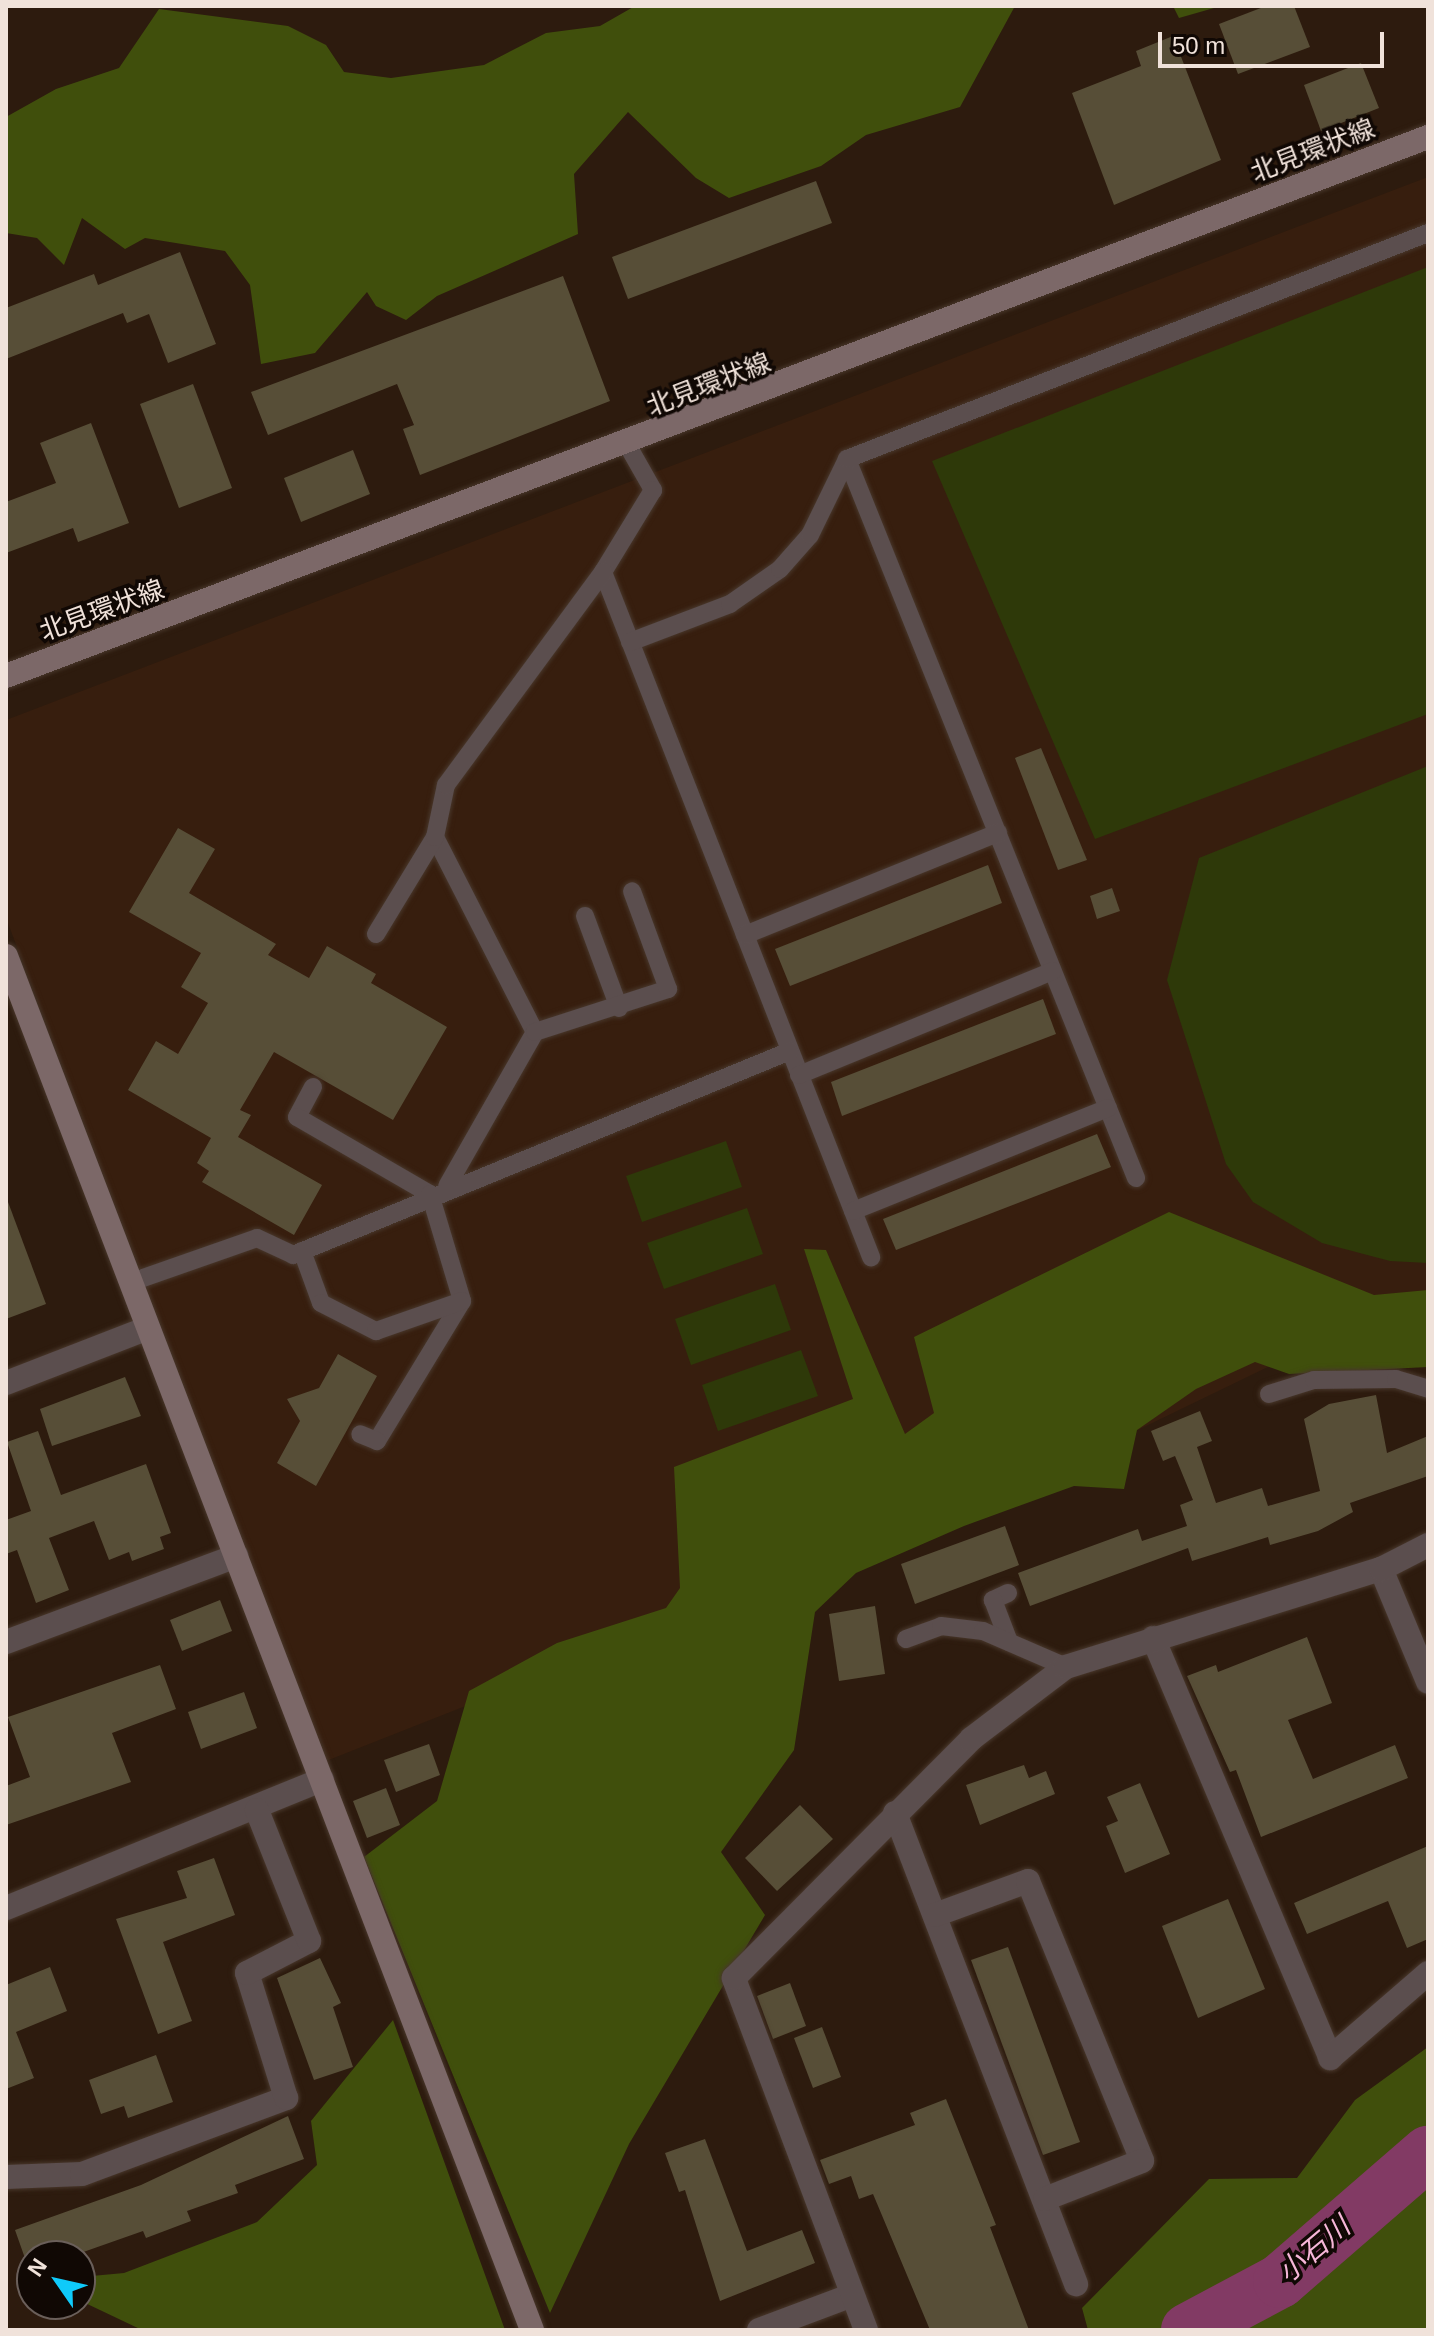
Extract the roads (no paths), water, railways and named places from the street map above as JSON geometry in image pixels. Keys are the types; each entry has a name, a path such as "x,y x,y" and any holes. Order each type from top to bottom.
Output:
{"main road":[{"name":"北見環状線","path":"6,676 628,446 1428,137"},
{"path":"6,956 532,2330"}],"street":[{"path":"6,1383 148,1328"},
{"path":"866,2330 734,1978 971,1739 1066,1667 1381,1569 1428,1545"},
{"path":"6,1642 236,1556"},
{"path":"1381,1569 1428,1682"},
{"path":"1153,1638 1330,2058 1428,1973"},
{"path":"6,1908 257,1810 322,1780"},
{"path":"6,2177 82,2174 286,2098 247,1973 309,1941 257,1810"},
{"path":"895,1813 1076,2284"},
{"path":"935,1915 1028,1881 1142,2161 1045,2199"},
{"path":"759,2330 852,2295"}],"lane":[{"path":"630,642 730,604 780,569 810,535 847,459 1428,233"},
{"path":"376,934 435,837 446,785 603,572 653,490 628,446"},
{"path":"847,459 1136,1178"},
{"path":"603,572 871,1257"},
{"path":"745,935 998,833"},
{"path":"435,837 535,1032"},
{"path":"360,1434 377,1441 462,1301 439,1190 535,1032 619,1008 668,989 632,891"},
{"path":"585,916 619,1008"},
{"path":"799,1075 1053,971"},
{"path":"143,1278 257,1238 293,1255 439,1190 790,1051"},
{"path":"313,1087 297,1117 439,1190"},
{"path":"853,1211 1108,1108"},
{"path":"302,1251 321,1303 376,1331 462,1301"},
{"path":"1269,1394 1314,1380 1396,1379 1428,1389"},
{"path":"1008,1593 993,1600 1009,1642"},
{"path":"906,1639 941,1626 1009,1642 1066,1667"}],"waterway":[{"name":"小石川","path":"1188,2330 1280,2281 1428,2153"}]}
